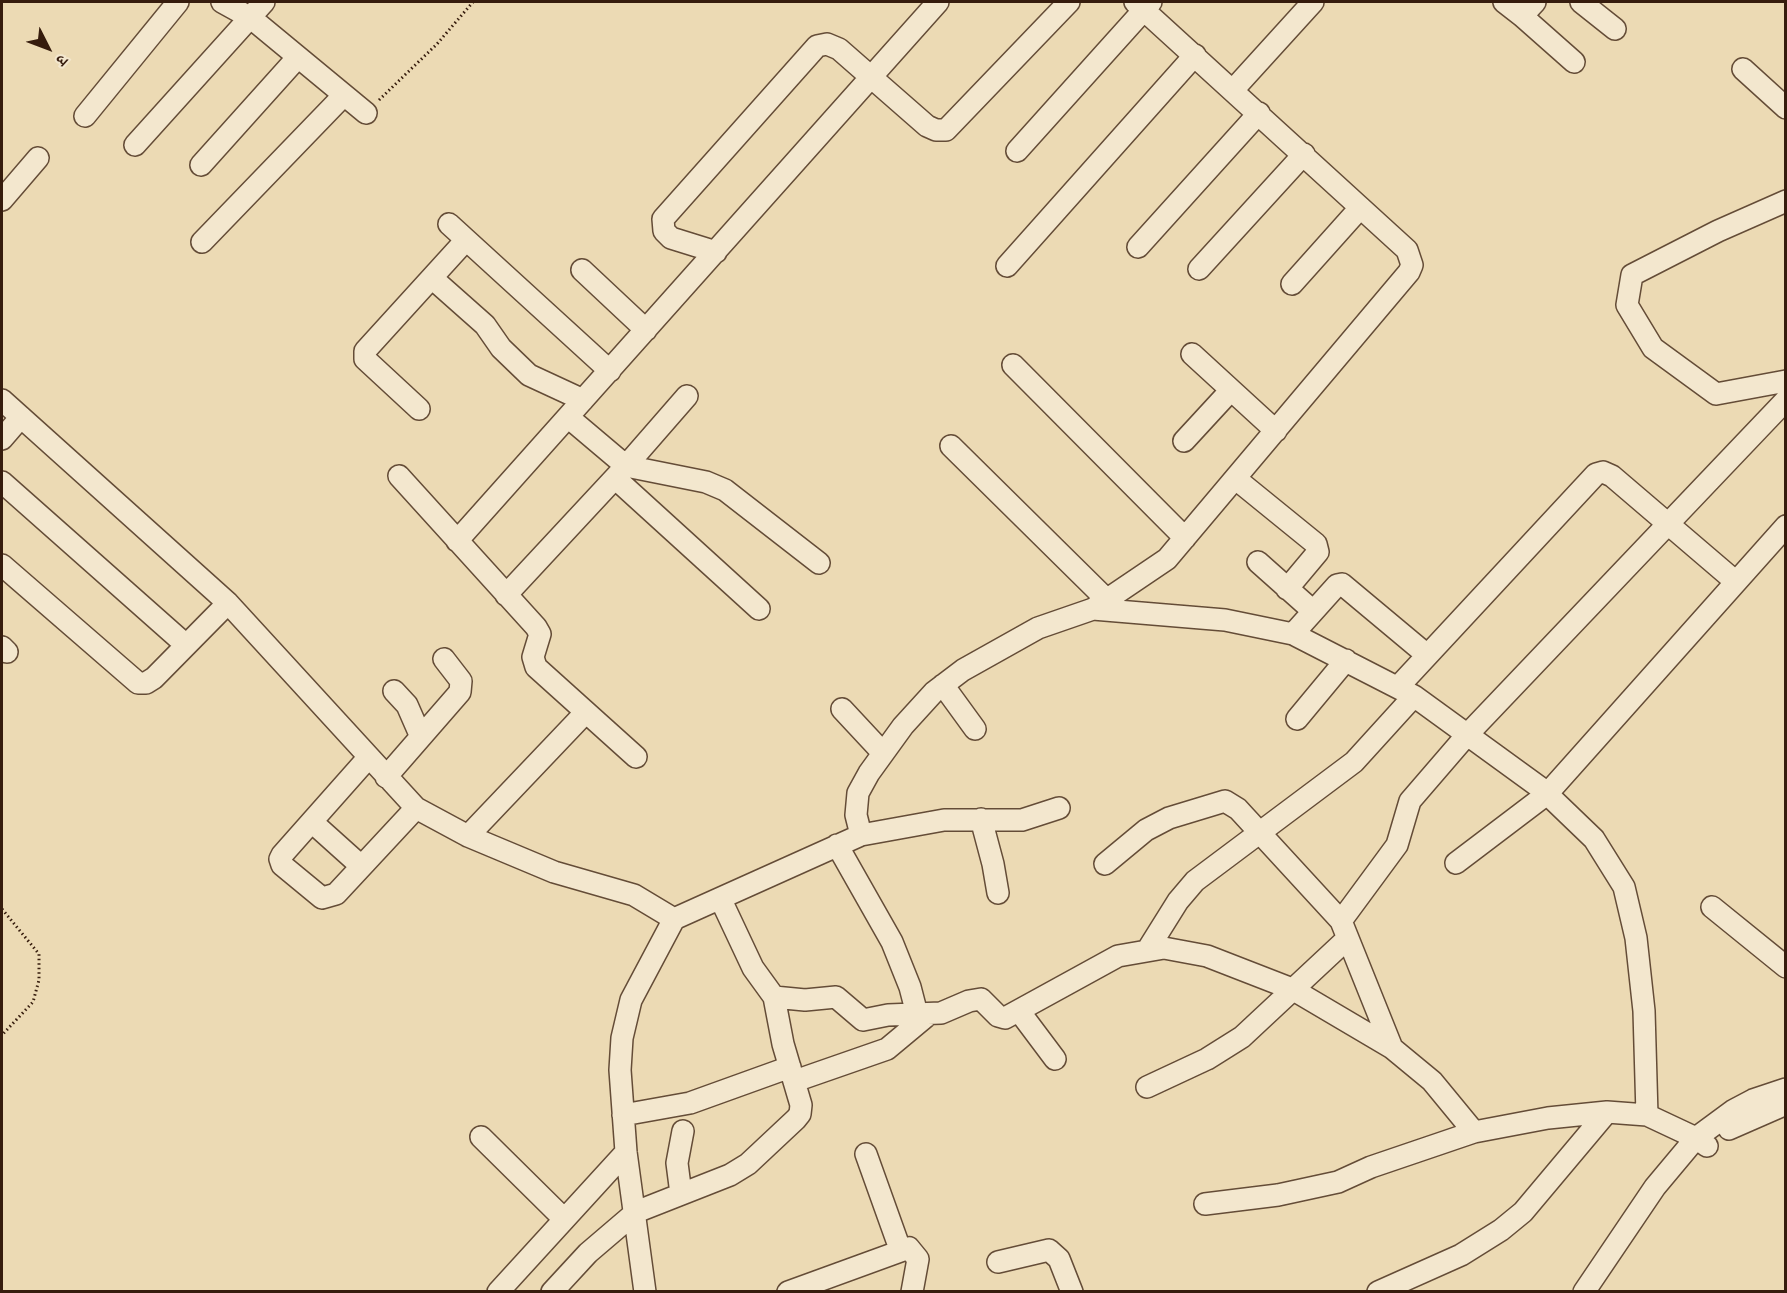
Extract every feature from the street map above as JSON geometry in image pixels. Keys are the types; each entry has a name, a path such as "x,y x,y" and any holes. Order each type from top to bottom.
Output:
{"street":[{"path":"85,116 178,2"},
{"path":"222,2 251,18 366,113"},
{"path":"135,145 264,2"},
{"path":"457,541 938,2"},
{"path":"716,252 671,238 664,231 663,219 808,53 817,46 827,44 838,49 927,126 936,130 946,130 1069,2"},
{"path":"1233,90 1313,2"},
{"path":"1504,2 1529,9 1574,62"},
{"path":"1581,2 1615,28"},
{"path":"861,835 856,815 858,793 903,726 943,685 1012,641 1038,628 1100,605 1151,571 1185,538 1236,479 1412,266 1407,250 1195,55 1143,4 1017,151"},
{"path":"1007,266 1195,55"},
{"path":"201,165 298,57"},
{"path":"1743,69 1785,108"},
{"path":"202,242 344,95"},
{"path":"1138,247 1259,113"},
{"path":"1199,269 1304,154"},
{"path":"2,200 38,158"},
{"path":"1785,201 1718,231 1632,275 1627,305 1653,348 1716,394 1785,381"},
{"path":"1292,284 1360,208"},
{"path":"450,224 610,371"},
{"path":"419,409 365,359 365,351 466,240"},
{"path":"582,270 646,330"},
{"path":"432,278 485,325 501,348 529,375 583,400"},
{"path":"1192,354 1276,431"},
{"path":"1013,365 1185,538"},
{"path":"1184,441 1231,390"},
{"path":"506,595 687,396"},
{"path":"2,400 228,603 297,676 368,758 417,808 468,836 554,872 634,895 674,920"},
{"path":"1148,1087 1227,1048 1292,989 1344,930 1397,845 1410,801 1466,736 1670,524 1785,400"},
{"path":"2,439 21,417"},
{"path":"568,417 620,472 759,609"},
{"path":"951,446 1100,605 1225,620 1293,634 1406,691 1547,794 1594,839 1624,887 1636,938 1644,1011 1647,1115"},
{"path":"620,472 706,482 725,490 819,563"},
{"path":"1148,950 1186,890 1259,832 1354,762 1406,691 1427,655 1596,474 1603,472 1612,476 1736,582"},
{"path":"399,476 540,634 532,662 636,757"},
{"path":"1236,479 1316,544 1318,552 1287,589"},
{"path":"2,482 186,645"},
{"path":"1456,863 1547,794 1785,526"},
{"path":"1258,562 1313,611"},
{"path":"2,565 138,683 146,683 154,678 228,603"},
{"path":"1293,634 1336,585 1344,585 1427,655"},
{"path":"386,777 460,692 461,681 444,659"},
{"path":"1298,719 1346,660"},
{"path":"943,685 975,729"},
{"path":"394,691 407,705 421,737"},
{"path":"842,708 883,753"},
{"path":"468,836 586,712"},
{"path":"368,758 282,855 280,859 282,865 325,898 336,894 417,808"},
{"path":"1105,864 1146,830 1169,818 1226,801 1238,809 1344,930 1392,1048"},
{"path":"645,1292 636,1212 626,1152 620,1070 622,1038 631,1000 674,920 861,835 944,820 1022,820 1059,808"},
{"path":"981,819 998,893"},
{"path":"312,822 361,866"},
{"path":"837,845 892,942 923,1014"},
{"path":"552,1292 588,1253 636,1212 740,1169 800,1114 801,1105 774,997 753,968 721,900"},
{"path":"1712,907 1785,967"},
{"path":"774,997 805,1000 836,997 863,1020 888,1015 941,1013 969,1001 981,999 998,1016 1005,1018 1119,956 1148,950 1185,951 1207,956 1292,989 1392,1048 1432,1081 1474,1132"},
{"path":"1019,1011 1055,1059"},
{"path":"623,1115 690,1102 887,1049 923,1014"},
{"path":"1584,1292 1655,1187 1734,1110 1753,1100 1785,1102"},
{"path":"1378,1292 1461,1255 1501,1230 1523,1212 1607,1112"},
{"path":"1205,1204 1278,1195 1338,1182 1371,1167 1474,1132 1548,1118 1607,1112 1647,1115 1701,1142"},
{"path":"681,1194 677,1163 683,1131"},
{"path":"481,1137 564,1220"},
{"path":"1600,1292 1701,1142"},
{"path":"498,1292 626,1152"},
{"path":"866,1154 900,1250"},
{"path":"788,1292 909,1248 918,1259 912,1292"},
{"path":"998,1262 1049,1250 1059,1258 1072,1292"}],"path":[{"path":"366,113 437,44 473,2"},
{"path":"2,909 39,954 39,980 33,1002 2,1035"}]}
